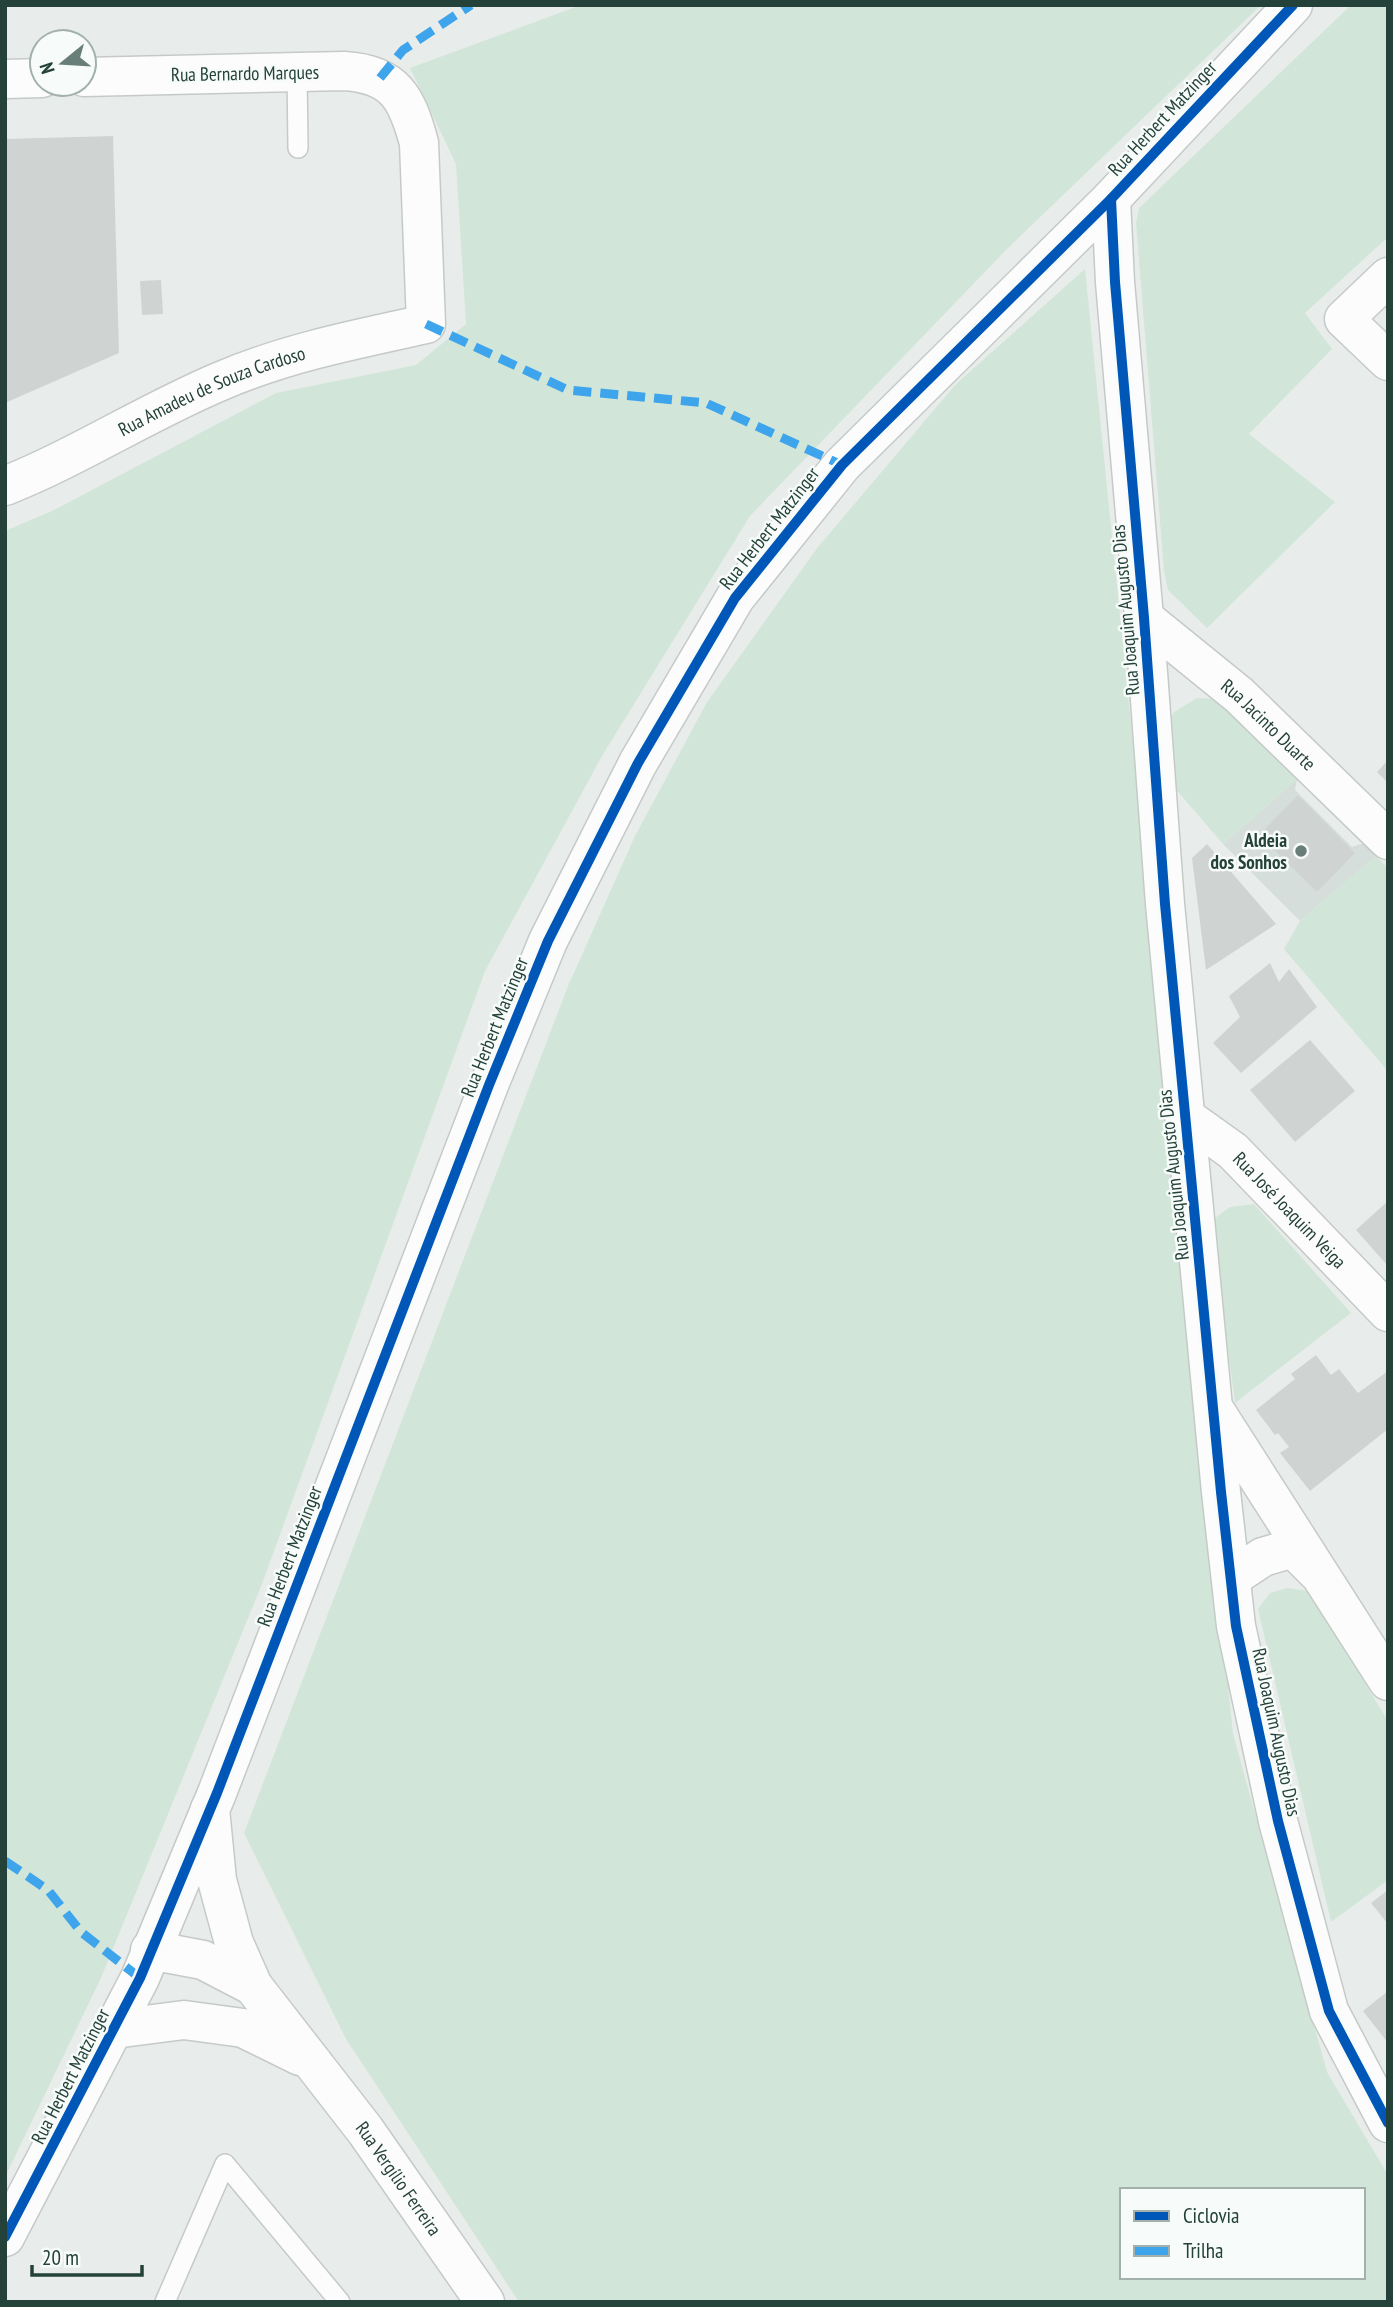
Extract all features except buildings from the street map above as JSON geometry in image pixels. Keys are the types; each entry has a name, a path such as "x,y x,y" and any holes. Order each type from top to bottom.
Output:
{"street":[{"name":"Rua Herbert Matzinger","path":"5,2237 140,1978 210,1809 548,941 638,764 735,598 842,465 1111,199 1293,5"},
{"name":"Rua Bernardo Marques","path":"98,77 364,72 385,80 400,93 412,116 419,143 426,324"},
{"path":"5,79 28,78"},
{"name":"Rua Joaquim Augusto Dias","path":"1111,199 1115,282 1165,904 1236,1626 1278,1821 1329,2011 1388,2123"},
{"path":"1388,277 1344,319 1388,361"},
{"name":"Rua Amadeu de Souza Cardoso","path":"5,486 81,452 152,412 223,380 304,353 426,324"},
{"name":"Rua Jacinto Duarte","path":"1144,618 1239,695 1388,839"},
{"name":"Rua José Joaquim Veiga","path":"1184,1116 1233,1151 1388,1312"},
{"path":"1213,1407 1388,1681"},
{"path":"1231,1578 1263,1557 1293,1548 1324,1578"},
{"name":"Rua Vergílio Ferreira","path":"210,1809 217,1880 234,1943 253,1986 365,2130 485,2302"},
{"name":"Rua Vergílio Ferreira","path":"150,1950 203,1960 253,1986"},
{"name":"Rua Vergílio Ferreira","path":"114,2029 184,2020 243,2028 308,2060"}],"lane":[{"path":"297,72 298,148"},
{"path":"165,2302 225,2164 340,2302"}],"shaded area":[{"name":"Aldeia dos Sonhos","path":"1297,779 1295,790 1352,847 1364,843 1376,856 1300,921 1223,844"}],"green space":[{"path":"581,5 1261,5 1007,249 750,516 602,756 485,971 262,1584 101,1978 5,2177 5,531 54,510 276,393 416,365 466,324 456,164 410,68"},
{"path":"1351,5 1388,5 1388,237 1305,313 1332,349 1249,434 1335,502 1207,628 1168,590 1164,571 1136,223 1139,208"},
{"path":"1085,269 1233,1734 1327,2072 1388,2175 1388,2302 519,2302 346,2039 244,1833 568,986 635,836 707,702 818,547 956,384"},
{"path":"1197,698 1217,699 1297,779 1223,844 1173,786 1165,728 1174,712"},
{"path":"1376,856 1388,868 1386,1069 1284,949 1300,921"},
{"path":"1254,1204 1351,1313 1235,1403 1211,1221 1230,1207"},
{"path":"1287,1588 1308,1591 1388,1721 1388,1880 1331,1922 1258,1609 1270,1593"}],"marked path":[{"path":"380,78 403,50 471,5"},
{"path":"426,324 568,390 706,403 842,465"},
{"path":"5,1861 48,1890 81,1932 140,1978"}],"cycle path":[{"path":"5,2237 140,1978 217,1793 489,1085 548,941 638,763 735,598 842,465 1111,199 1293,5"},
{"path":"1111,199 1115,282 1165,904 1236,1626 1278,1821 1329,2011 1388,2123"}],"place":[{"name":"Aldeia dos Sonhos","path":"1301,851"}]}
